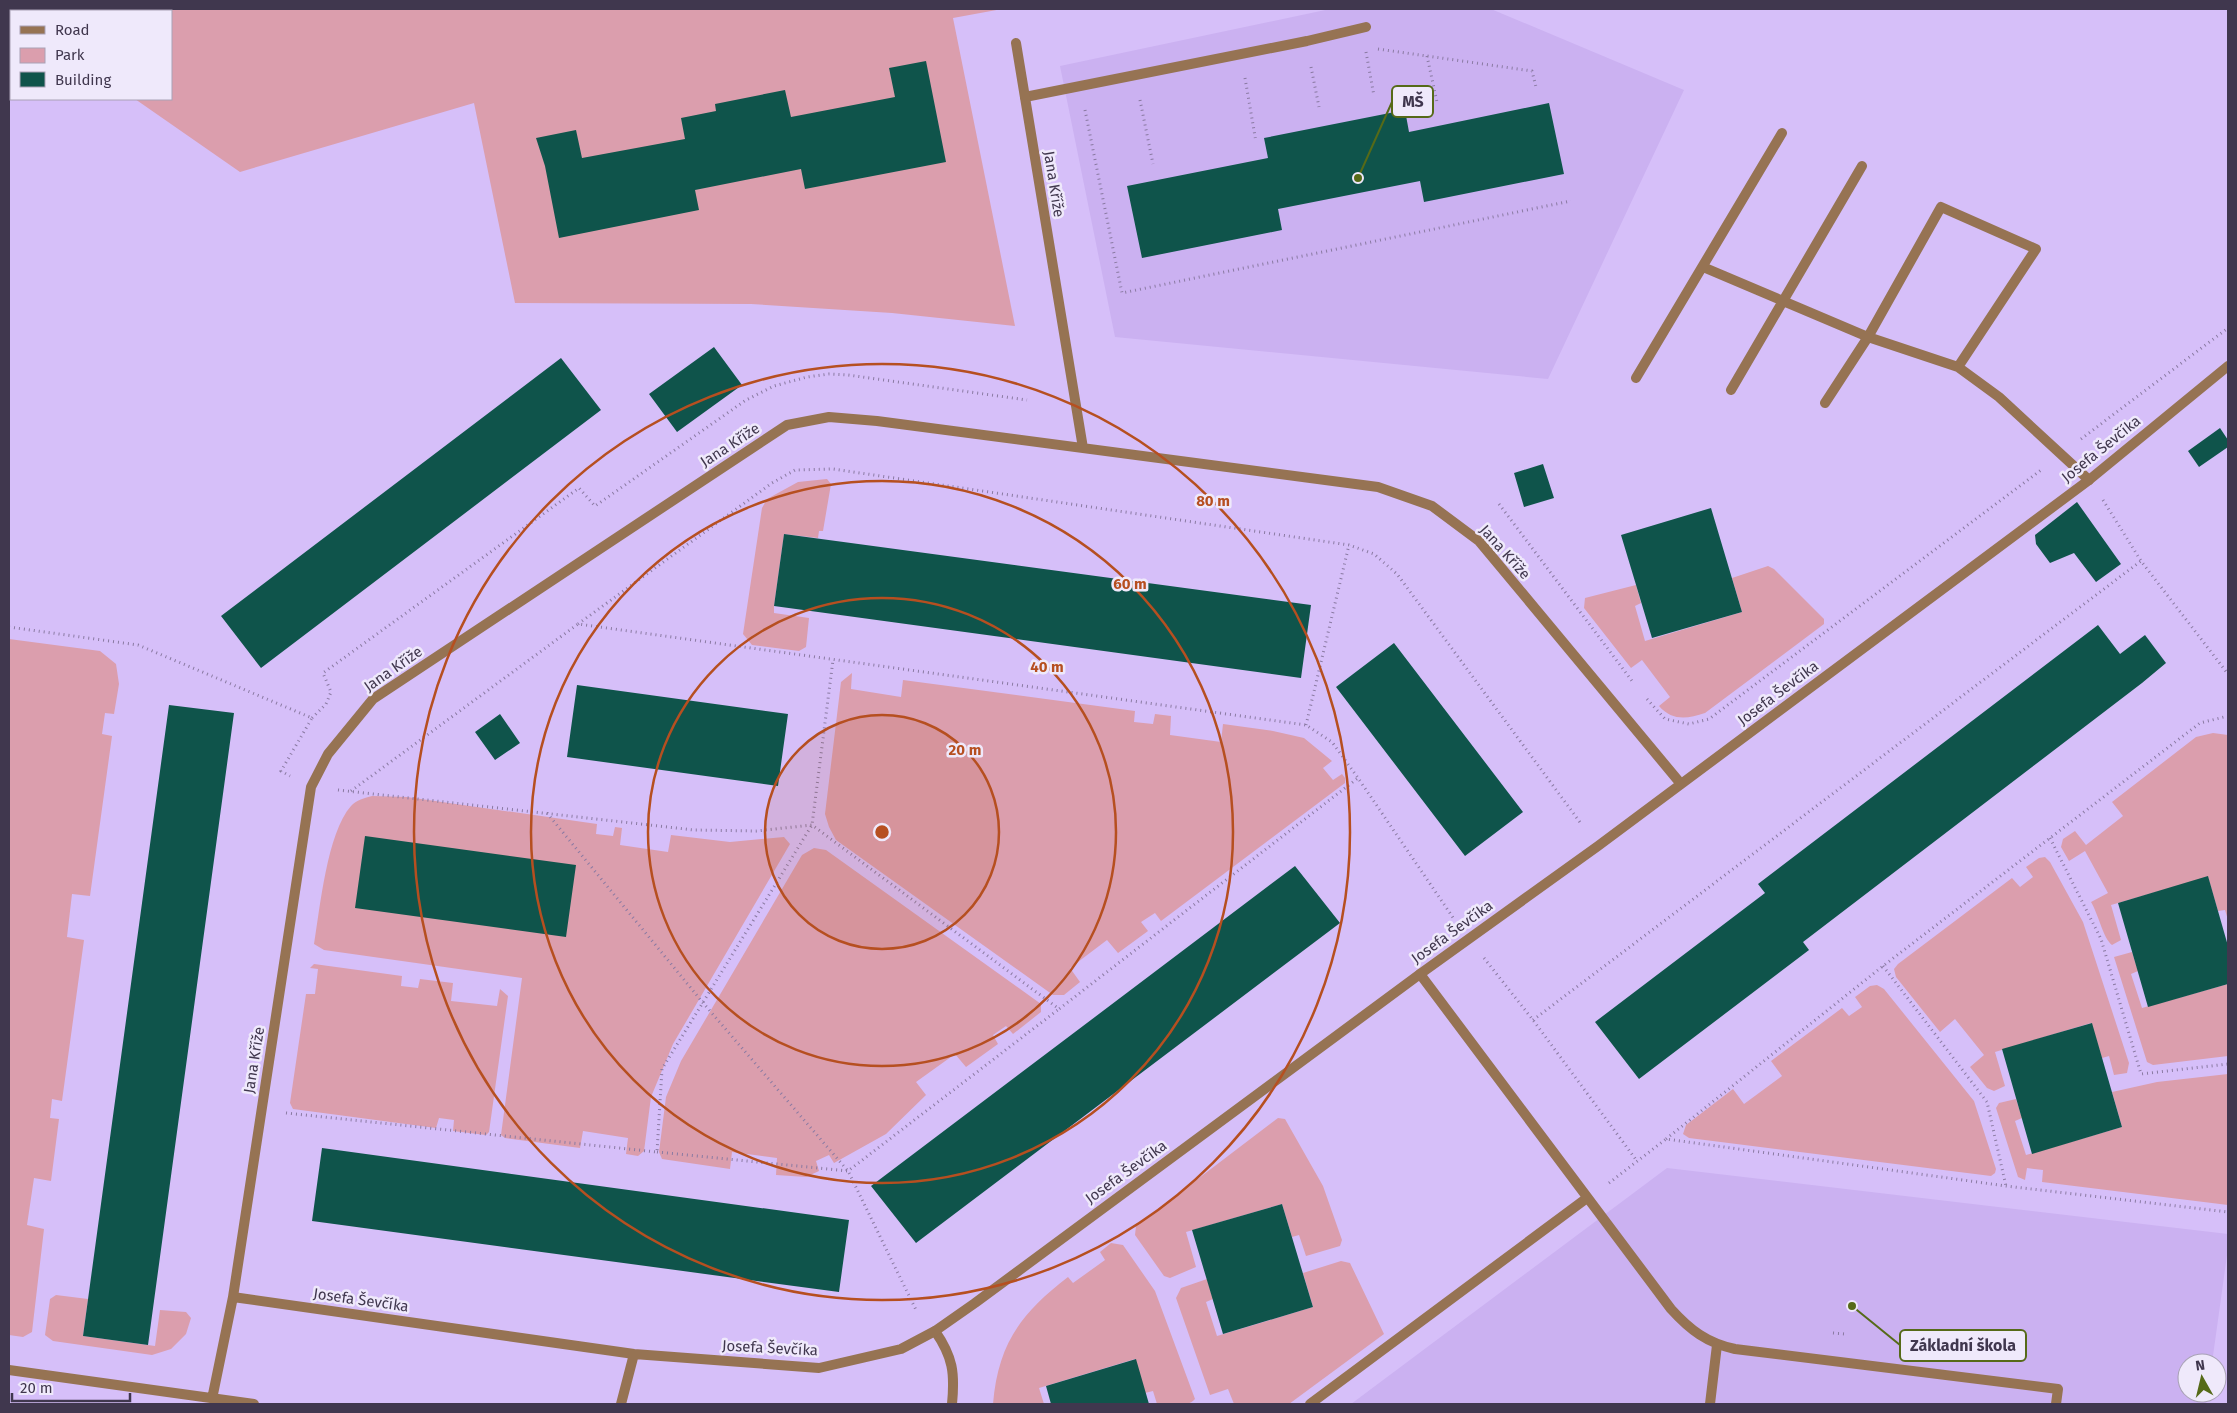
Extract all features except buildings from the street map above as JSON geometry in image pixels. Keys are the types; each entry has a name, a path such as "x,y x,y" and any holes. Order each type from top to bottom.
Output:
{"street":[{"path":"1025,97 1306,41 1366,27"},
{"name":"Jana Kříže","path":"1016,43 1083,448"},
{"path":"1636,378 1782,133"},
{"path":"1731,390 1862,166"},
{"path":"1825,403 1868,337 1941,207 2036,249 1958,367"},
{"path":"1703,267 1868,337 1958,367 1998,397 2089,480"},
{"name":"Josefa Ševčíka","path":"233,1297 634,1354 819,1368 902,1349 935,1331 1420,974 1598,846 2089,480 2228,366"},
{"name":"Jana Kříže","path":"212,1399 233,1297 311,787 328,754 373,699 787,425 829,417 877,421 1378,487 1432,506 1479,541 1681,784"},
{"path":"1420,974 1587,1198 1684,1324 1700,1337 1717,1345 1735,1349 2058,1389 2056,1404"},
{"path":"1310,1404 1587,1198"},
{"path":"935,1331 944,1344 953,1369 952,1404"},
{"path":"1710,1404 1717,1345"},
{"path":"621,1404 634,1354"},
{"path":"9,1370 254,1404"}],"path":[{"path":"1306,41 1319,107"},
{"path":"1365,47 1374,96"},
{"path":"1374,48 1532,71 1536,87"},
{"path":"1427,56 1437,102"},
{"path":"1244,71 1256,142"},
{"path":"1080,85 1122,293 1571,202"},
{"path":"1138,92 1153,164"},
{"path":"1643,694 1665,719 1689,724 1709,719 2228,328"},
{"path":"350,791 772,483 795,470 833,469 1349,545 1374,554 1397,574 1598,846"},
{"path":"2089,480 2141,561 2228,674"},
{"path":"1498,504 1637,688"},
{"path":"1306,725 1349,545"},
{"path":"1533,1020 2141,561"},
{"path":"578,624 1306,725 1332,742 1468,939 1533,1020 1637,1161"},
{"path":"9,627 138,645 312,718 282,771 311,787 694,830 756,831 812,826 1059,1009"},
{"path":"657,1152 662,1069 704,1004 812,826 833,660"},
{"path":"1612,1191 1607,1184 1883,966 2200,723 2228,716"},
{"path":"282,1113 848,1171 1358,778"},
{"path":"546,813 704,1004 848,1171 916,1310"},
{"path":"2050,838 2101,939 2141,1074 2228,1064"},
{"path":"1883,966 1987,1102 2006,1186"},
{"path":"1666,1139 2006,1186 2228,1212"},
{"path":"1826,1332 1845,1334"}],"shaded area":[{"path":"1330,9 1491,9 1684,90 1548,379 1115,337 1060,66"},
{"path":"1667,1168 2228,1234 2228,1248 2213,1353 2177,1353 2177,1403 2206,1404 1351,1404"}],"green space":[{"path":"1002,9 953,18 1015,326 892,313 751,304 515,303 474,103 240,172 136,100 172,100 172,10 52,10"},
{"path":"827,479 831,484 823,531 819,531 818,538 784,534 774,606 774,613 809,618 806,647 799,651 752,645 743,634 762,508 767,499 798,482"},
{"path":"1768,566 1774,569 1824,619 1824,624 1705,713 1692,717 1680,717 1669,714 1659,706 1670,697 1642,660 1631,668 1584,608 1585,598 1636,585 1641,603 1635,606 1645,641 1742,612 1732,578"},
{"path":"9,639 100,651 116,664 119,684 114,714 105,713 102,734 112,736 90,896 72,894 67,937 84,940 62,1101 52,1099 50,1118 59,1119 51,1181 34,1178 27,1225 44,1229 32,1332 23,1337 9,1335"},
{"path":"852,673 851,689 901,697 903,680 1135,711 1134,722 1153,724 1155,714 1171,716 1170,735 1221,742 1223,724 1273,731 1304,738 1332,761 1323,768 1333,780 1342,774 1345,778 1345,783 1161,921 1155,913 1141,922 1148,931 1118,953 1107,940 1070,968 1080,982 1064,995 1053,995 836,840 825,814 841,682"},
{"path":"2213,733 2228,735 2228,920 2225,910 2218,911 2208,877 2111,905 2121,940 2112,945 2106,937 2091,902 2108,893 2085,851 2069,861 2061,847 2063,839 2075,831 2086,845 2123,816 2112,802 2196,737"},
{"path":"372,796 407,797 597,824 596,834 613,836 615,827 622,828 620,845 668,852 671,835 730,842 784,837 790,844 673,1044 651,1097 644,1151 638,1156 626,1154 628,1138 583,1131 580,1148 505,1138 501,1135 522,978 324,950 314,944 330,852 336,834 351,806 358,801"},
{"path":"814,848 826,850 1041,1004 1041,1012 1013,1034 1006,1026 993,1035 998,1044 966,1067 955,1054 916,1082 926,1095 886,1134 834,1163 829,1155 816,1161 819,1171 806,1177 776,1175 777,1158 732,1152 730,1169 662,1159 659,1152 666,1097 681,1061 802,855"},
{"path":"2045,857 2050,862 2083,922 2129,1063 2127,1073 2114,1075 2109,1056 2102,1058 2091,1023 1995,1052 2005,1086 1994,1091 1987,1088 1970,1067 1984,1055 1955,1019 1940,1032 1896,977 1894,969 1898,964 2012,878 2020,887 2033,877 2026,867 2039,858"},
{"path":"2132,952 2138,971 2131,974 2142,1008 2228,984 2228,1056 2153,1065 2147,1062 2114,957"},
{"path":"314,964 402,976 401,986 418,988 420,979 453,983 451,1001 497,1006 500,989 508,996 489,1132 486,1135 453,1131 454,1120 439,1118 436,1128 293,1109 290,1103 306,994 315,994 318,969 310,968"},
{"path":"1877,985 1884,989 1974,1101 1996,1169 1995,1173 1991,1176 1689,1138 1683,1134 1686,1125 1733,1089 1744,1104 1782,1076 1771,1061 1842,1008 1849,1016 1862,1007 1855,997 1870,986"},
{"path":"2228,1074 2228,1205 2042,1182 2043,1170 2027,1168 2025,1180 2018,1177 1996,1108 1999,1103 2016,1099 2022,1118 2015,1121 2026,1155 2122,1127 2112,1092 2157,1082"},
{"path":"1278,1118 1285,1119 1323,1186 1342,1240 1340,1246 1306,1256 1299,1235 1292,1237 1282,1204 1186,1232 1196,1267 1170,1278 1164,1276 1135,1235 1136,1226"},
{"path":"1111,1243 1123,1245 1155,1291 1195,1399 1183,1405 1157,1404 1153,1391 1145,1393 1135,1359 1039,1388 1044,1404 993,1404 1000,1364 1007,1347 1025,1317 1051,1290 1068,1277 1073,1283 1105,1260 1100,1252"},
{"path":"1341,1261 1350,1263 1384,1334 1289,1404 1234,1404 1228,1389 1210,1395 1176,1298 1181,1288 1207,1279 1213,1299 1206,1302 1217,1336 1313,1307 1303,1273"},
{"path":"56,1295 88,1299 83,1336 155,1346 160,1310 186,1312 191,1318 186,1334 171,1349 152,1355 53,1341 45,1335 50,1299"}],"place":[{"name":"MŠ","path":"1358,178"},
{"name":"Základní škola","path":"1852,1306"}]}
